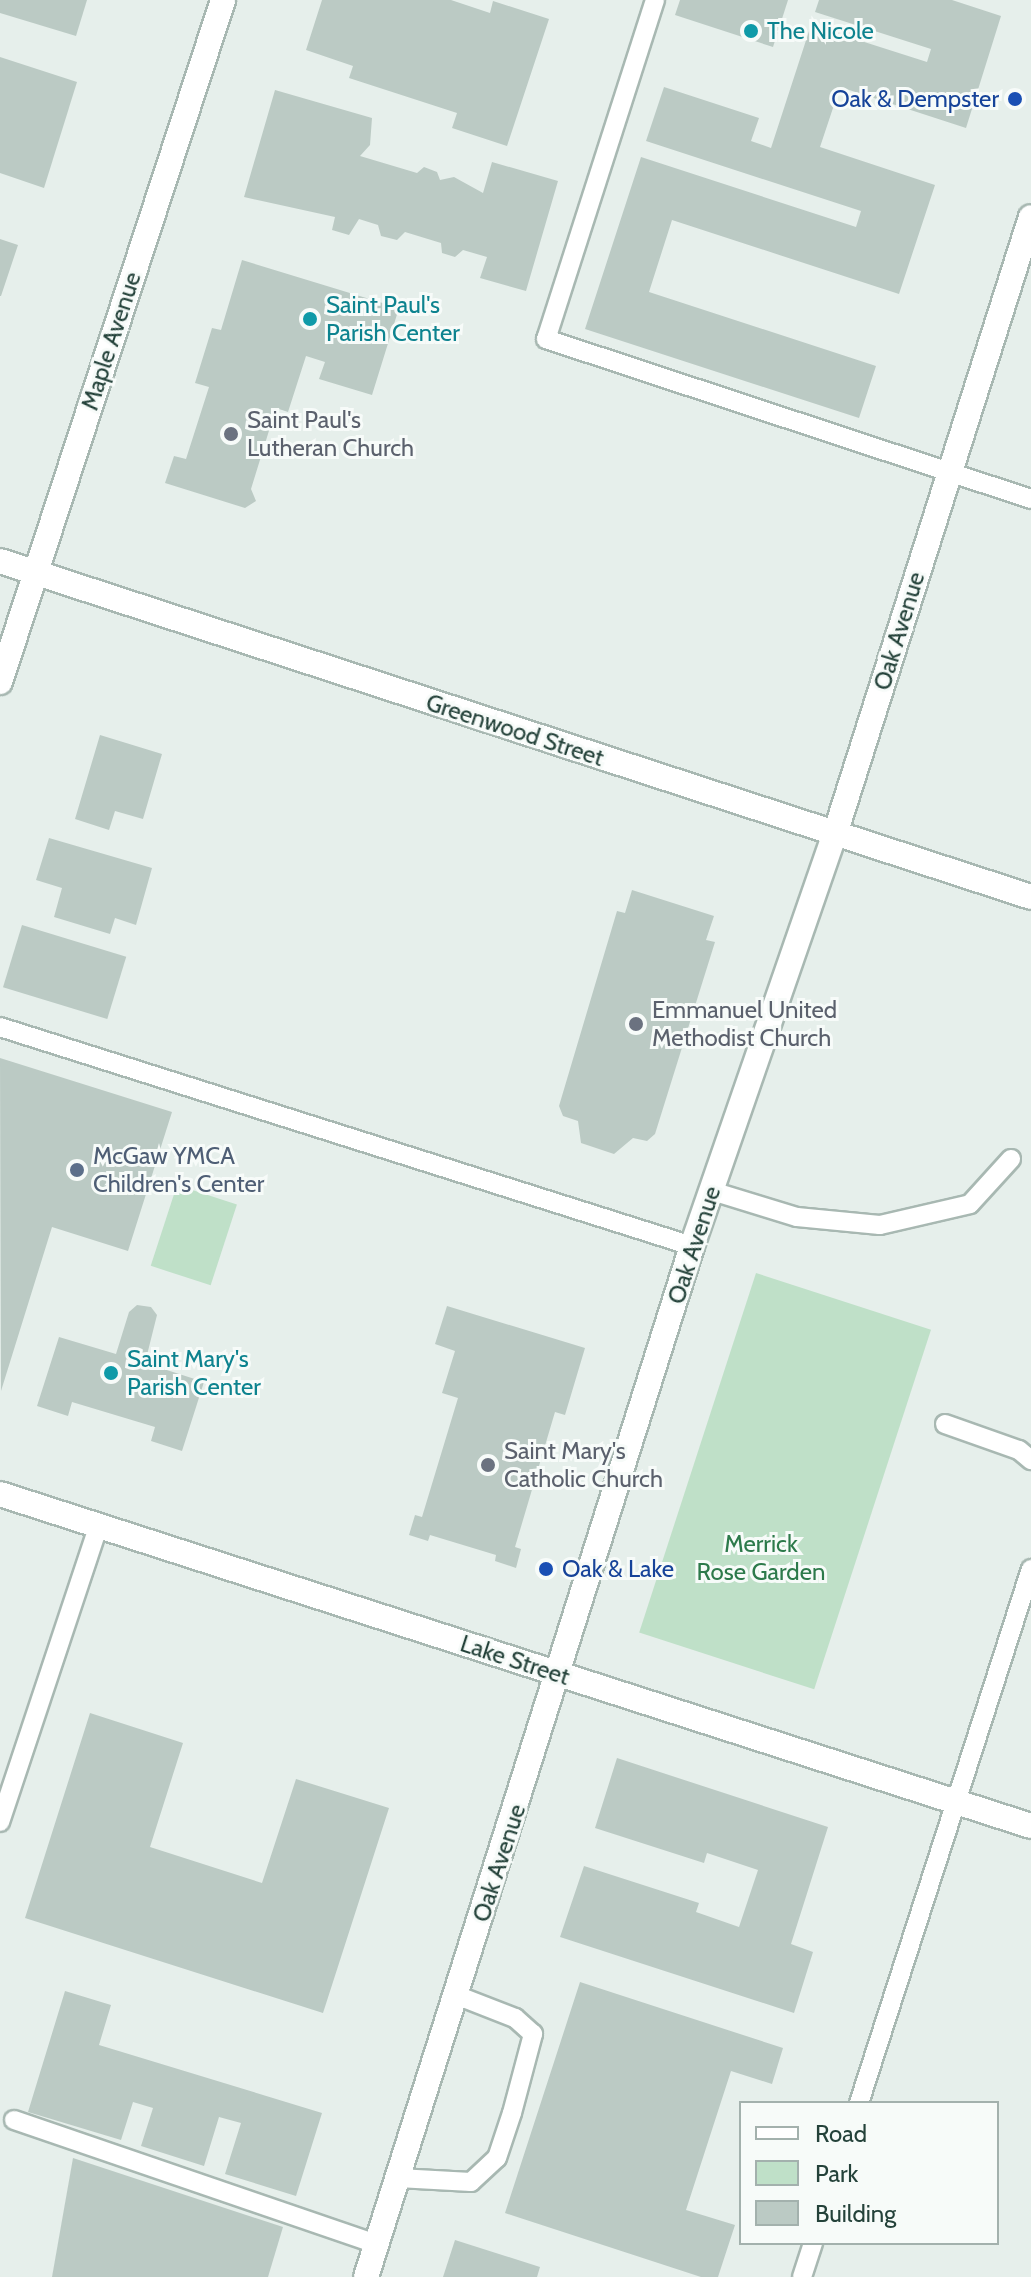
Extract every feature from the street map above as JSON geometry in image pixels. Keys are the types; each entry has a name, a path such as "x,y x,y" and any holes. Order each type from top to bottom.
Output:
{"street":[{"name":"Maple Avenue","path":"0,682 223,0"},
{"name":"Oak Avenue","path":"366,2277 560,1674 692,1246 835,834 1031,217"},
{"name":"Greenwood Street","path":"0,561 1031,897"},
{"name":"Lake Street","path":"0,1494 1031,1826"}],"lane":[{"path":"655,0 546,339 1031,499"},
{"path":"0,1027 692,1246"},
{"path":"712,1191 797,1217 880,1225 970,1204 1011,1159"},
{"path":"945,1424 1019,1450 1031,1460"},
{"path":"0,1822 98,1527"},
{"path":"860,2101 1031,1569"},
{"path":"398,2178 471,2182 497,2158 512,2113 533,2034 515,2018 456,1995"},
{"path":"14,2120 377,2244"},
{"path":"802,2277 812,2245"}],"green space":[{"path":"177,1185 237,1204 211,1285 151,1266"},
{"name":"Merrick Rose Garden","path":"756,1273 931,1330 814,1689 639,1632"}],"building":[{"path":"0,0 87,0 76,36 0,13"},
{"path":"322,0 451,0 490,13 493,1 549,19 507,146 452,128 457,113 349,78 353,66 306,50"},
{"name":"The Nicole","path":"680,0 788,0 773,47 675,15"},
{"path":"819,0 952,0 1001,16 966,128 840,87 820,147 935,185 899,294 672,220 649,292 876,366 859,418 585,329 641,157 856,227 861,211 646,141 664,87 759,118 751,141 771,148 811,25 927,62 931,49 815,12"},
{"path":"0,57 77,82 44,188 0,173"},
{"path":"275,90 372,118 370,145 360,156 417,173 424,167 437,172 440,180 454,177 483,193 492,162 558,181 526,291 480,278 487,257 463,250 455,257 442,253 441,243 405,232 397,240 381,236 378,225 359,219 349,235 332,230 335,217 244,197"},
{"path":"0,239 18,245 1,296 0,296"},
{"path":"242,260 399,308 372,395 319,379 325,362 306,356 288,412 276,408 251,489 256,501 245,508 165,483 174,456 186,459 209,387 195,383 212,328 221,330"},
{"path":"100,735 162,754 143,819 115,811 109,830 75,819"},
{"path":"49,838 152,868 136,925 115,918 110,934 54,917 62,888 36,880"},
{"name":"Emmanuel United Methodist Church","path":"632,890 714,916 706,940 715,942 655,1134 647,1141 633,1138 614,1154 581,1143 578,1121 563,1116 559,1106 617,911 625,913"},
{"path":"22,925 126,957 107,1019 3,987"},
{"name":"McGaw YMCA Children's Center","path":"0,1058 172,1112 128,1251 52,1227 1,1391"},
{"name":"Saint Mary's Parish Center","path":"137,1305 151,1307 157,1315 145,1363 204,1382 182,1451 151,1441 155,1427 72,1402 68,1416 37,1406 59,1337 116,1354 129,1312"},
{"name":"Saint Mary's Catholic Church","path":"447,1306 585,1348 565,1415 555,1412 515,1547 521,1549 516,1568 495,1561 496,1555 430,1535 428,1541 409,1535 415,1515 422,1517 458,1398 442,1393 455,1351 435,1344"},
{"path":"90,1713 183,1743 150,1847 262,1883 296,1779 389,1808 323,2013 25,1918"},
{"path":"617,1758 828,1827 791,1944 813,1952 794,2013 560,1937 584,1866 699,1903 696,1912 739,1927 758,1870 707,1853 704,1863 595,1828"},
{"path":"580,1982 783,2048 772,2084 731,2071 686,2210 735,2225 718,2277 701,2277 505,2213"},
{"path":"65,1991 111,2005 99,2045 322,2113 296,2196 225,2174 241,2123 219,2117 204,2166 141,2146 153,2108 133,2102 121,2140 28,2112"},
{"path":"73,2158 283,2227 268,2277 52,2277"},
{"path":"455,2240 540,2267 537,2277 443,2277"}],"place":[{"name":"The Nicole","path":"751,31"},
{"name":"Oak & Dempster","path":"1015,99"},
{"name":"Saint Paul's Parish Center","path":"310,319"},
{"name":"Saint Paul's Lutheran Church","path":"231,434"},
{"name":"Emmanuel United Methodist Church","path":"636,1024"},
{"name":"McGaw YMCA Children's Center","path":"77,1170"},
{"name":"Saint Mary's Parish Center","path":"111,1373"},
{"name":"Saint Mary's Catholic Church","path":"488,1465"},
{"name":"Oak & Lake","path":"546,1569"}]}
